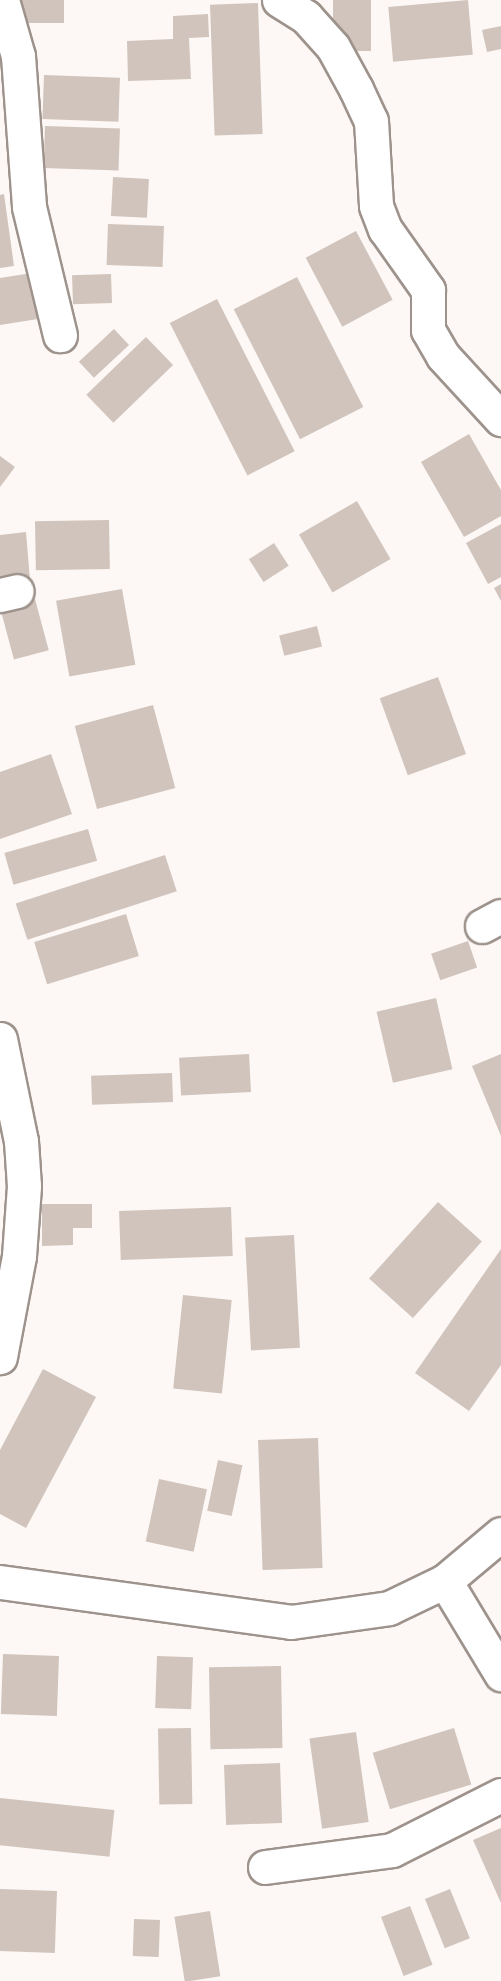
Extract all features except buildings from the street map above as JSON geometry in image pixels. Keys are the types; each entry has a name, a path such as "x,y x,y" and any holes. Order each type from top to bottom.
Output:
{"street":[{"path":"2,0 18,56 29,207 60,335"},
{"path":"279,0 306,18 333,47 356,88 371,121 376,206 385,229 428,290 428,330 443,356 501,419"},
{"path":"0,1039 21,1141 24,1186 19,1256 0,1357"},
{"path":"0,1581 291,1622 389,1608 445,1581 501,1534"},
{"path":"445,1581 501,1674"},
{"path":"265,1868 392,1850 501,1795"}]}
